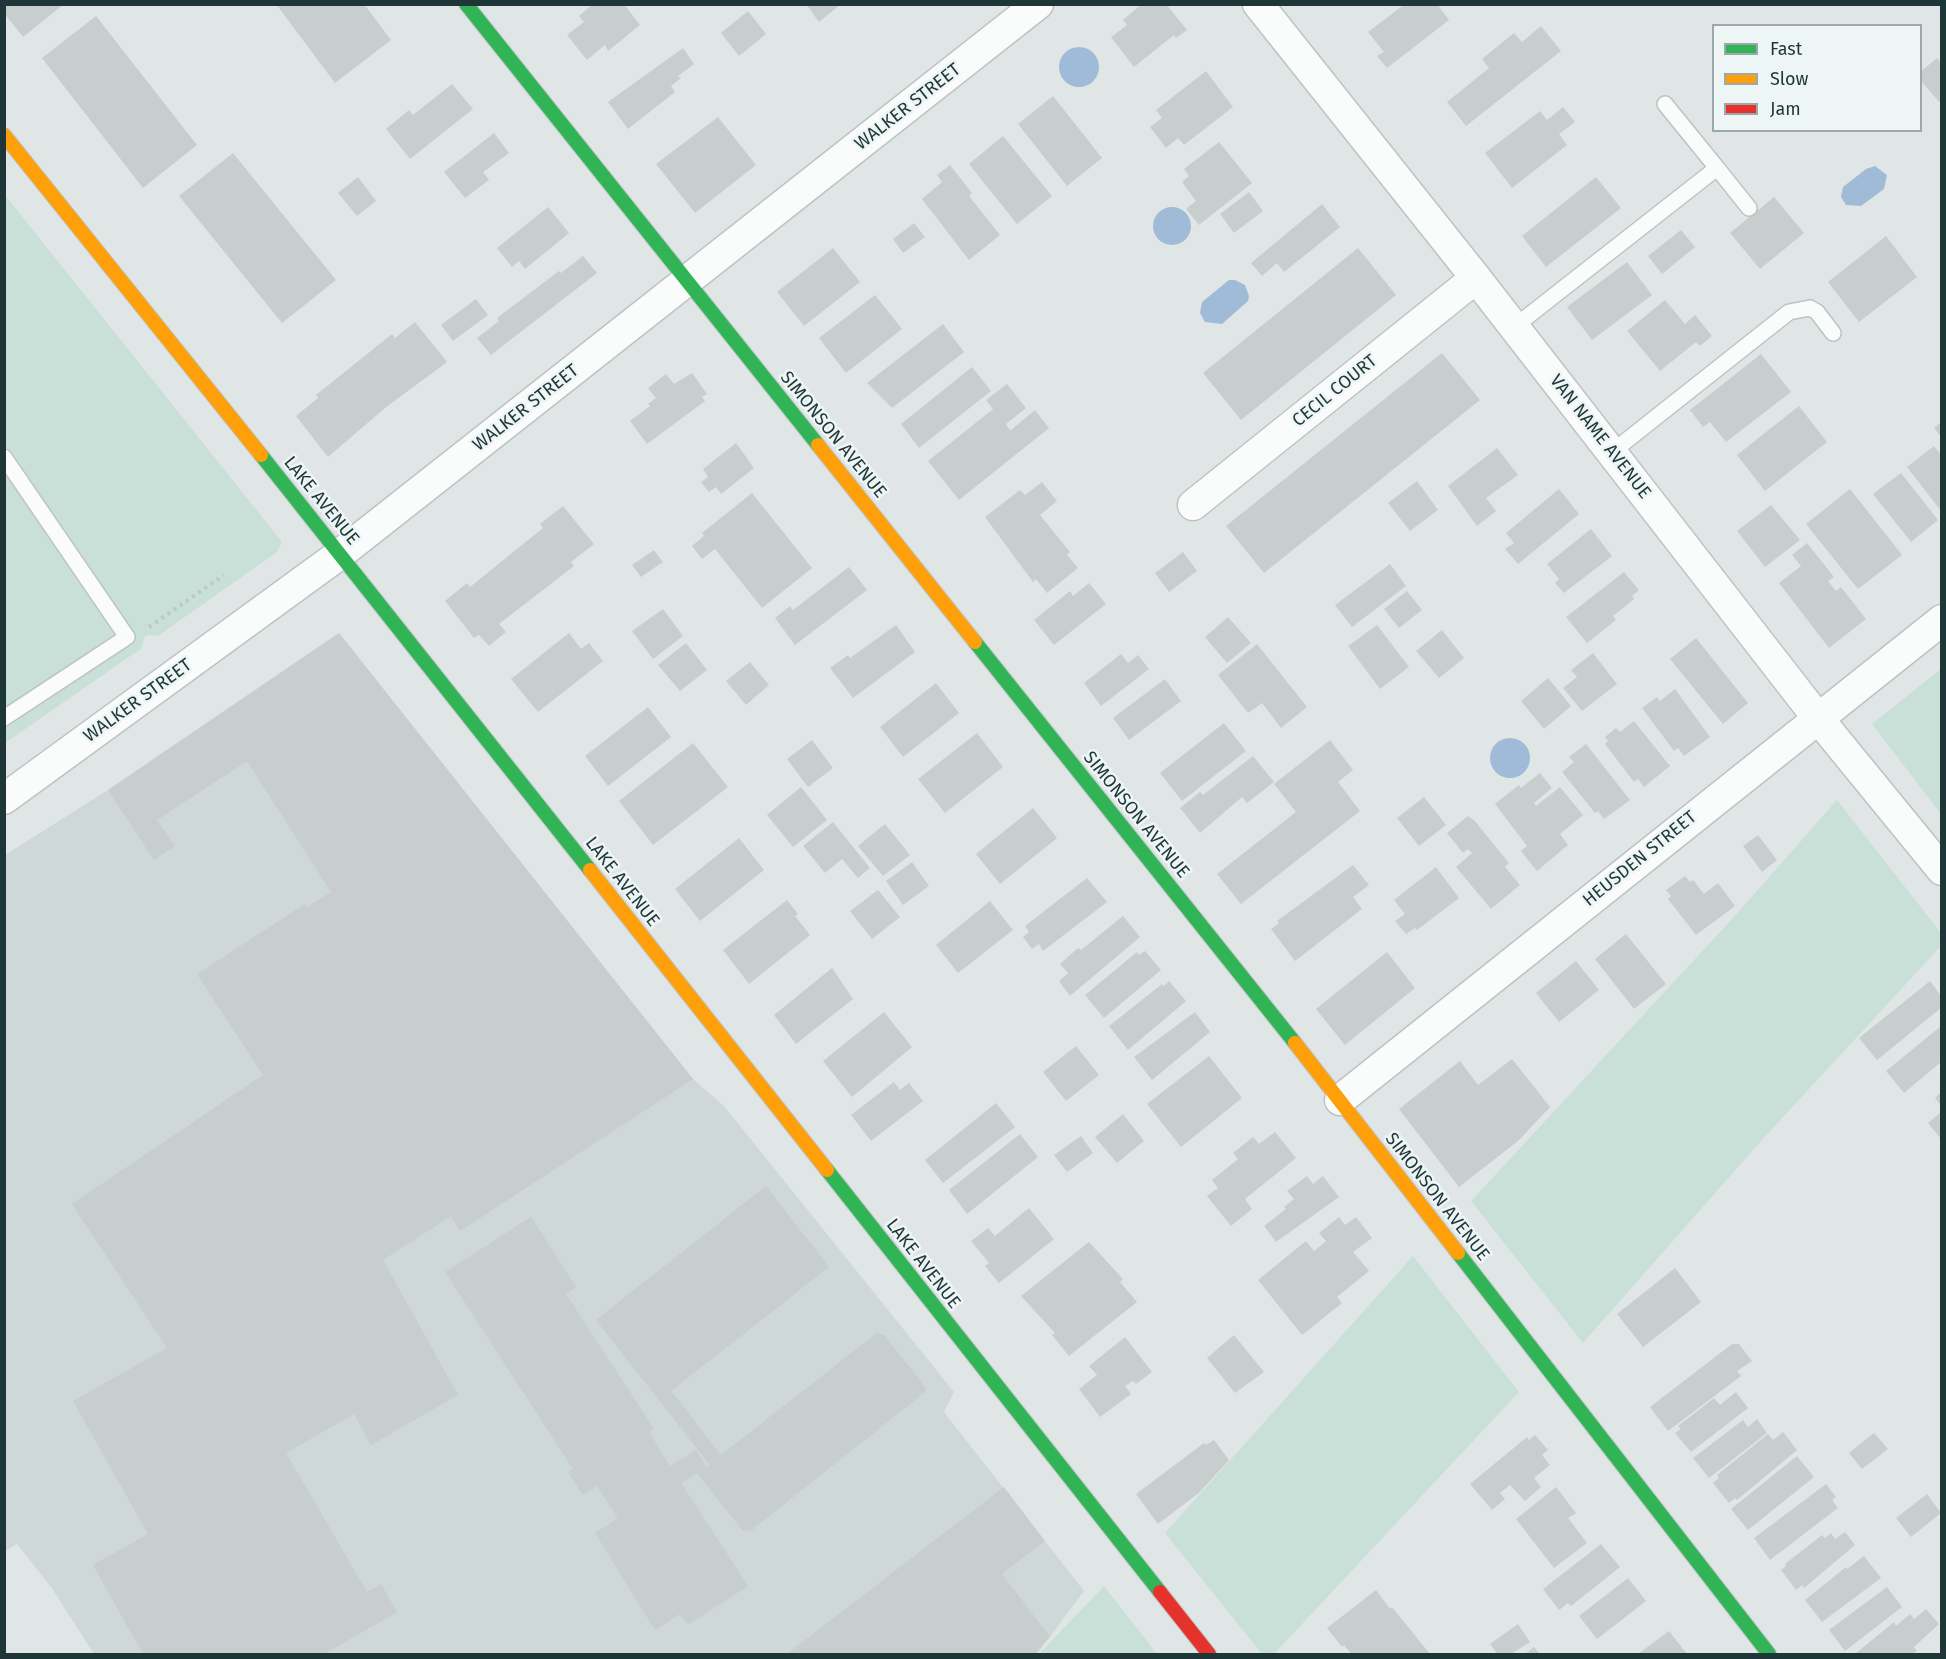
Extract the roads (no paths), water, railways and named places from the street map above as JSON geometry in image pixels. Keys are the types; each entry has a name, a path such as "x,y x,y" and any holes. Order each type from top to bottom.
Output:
{"street":[{"name":"SIMONSON AVENUE","path":"466,4 1340,1100 1769,1654"},
{"name":"WALKER STREET","path":"4,799 340,554 1038,4"},
{"name":"VAN NAME AVENUE","path":"1258,4 1476,278 1817,717 1941,870"},
{"name":"LAKE AVENUE","path":"4,135 340,554 1209,1654"},
{"name":"CECIL COURT","path":"1193,504 1476,278"},
{"name":"HEUSDEN STREET","path":"1340,1100 1941,620"}],"lane":[{"path":"1665,104 1749,208"},
{"path":"1514,327 1717,168"},
{"path":"1612,452 1789,312 1810,308 1817,312 1833,333"},
{"path":"4,457 127,637 4,718"}],"water":[{"path":"1079,47 1093,53 1099,67 1093,81 1079,87 1065,81 1059,67 1065,53"},
{"path":"1875,166 1887,175 1884,189 1861,206 1846,205 1841,197 1843,187 1866,169"},
{"path":"1172,207 1186,212 1191,226 1186,240 1172,245 1158,240 1153,226 1158,212"},
{"path":"1229,280 1245,285 1249,296 1248,301 1222,324 1205,322 1200,313 1202,302"},
{"path":"1510,738 1524,744 1530,758 1524,772 1510,778 1496,772 1490,758 1496,744"}]}
